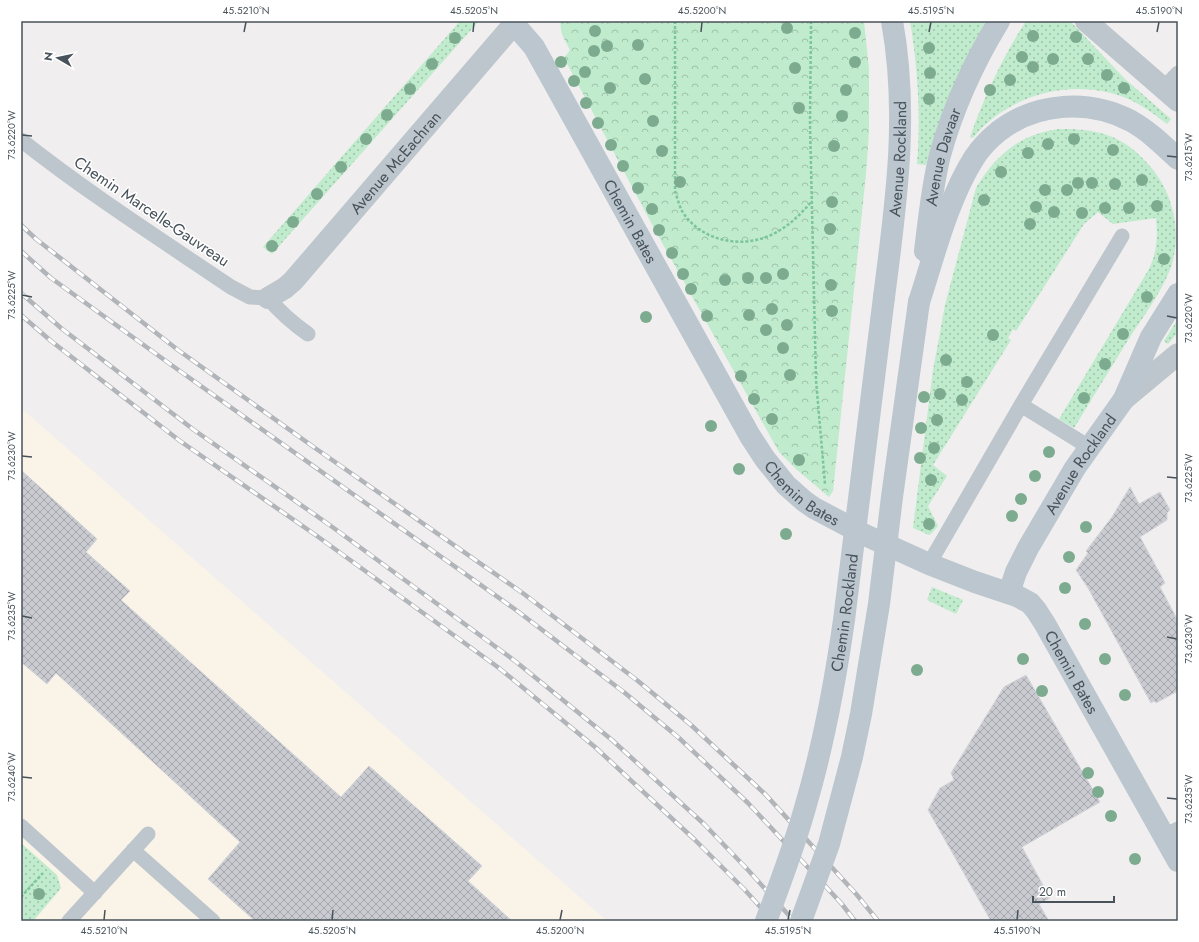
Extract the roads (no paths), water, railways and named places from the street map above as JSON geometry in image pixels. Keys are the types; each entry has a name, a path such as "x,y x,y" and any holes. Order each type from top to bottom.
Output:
{"street":[{"name":"Avenue Rockland","path":"884,297 897,194 900,138 899,83 892,21"},
{"name":"Avenue Davaar","path":"919,302 933,187 940,156 963,90 986,43 999,21"},
{"path":"1086,21 1171,95"},
{"name":"Avenue McEachran","path":"268,298 282,291 292,281 516,23"},
{"name":"Chemin Bates","path":"516,23 534,47 750,436 769,464 786,485 804,501 838,522 865,536 929,564 1017,596 1030,603 1036,610 1171,832 1178,861"},
{"path":"919,302 940,234 966,171 975,156 989,140 1004,128 1022,117 1060,106 1081,107 1104,111 1122,117 1140,127 1162,143 1178,159"},
{"path":"1124,399 1151,337 1178,294"},
{"name":"Chemin Rockland","path":"766,921 793,849 805,808 821,747 838,661 884,297"},
{"name":"Chemin Rockland","path":"801,921 829,844 852,758 861,714 879,604 893,489 919,302"},
{"name":"Avenue Rockland","path":"1009,593 1016,572 1028,548 1089,447 1124,399 1178,354"}],"lane":[{"path":"1171,95 1178,73"},
{"name":"Chemin Marcelle-Gauvreau","path":"21,140 59,170 100,199 240,293 250,297 268,298"},
{"path":"929,564 1021,405 1122,236"},
{"path":"268,298 291,322 308,334"},
{"path":"1021,405 1089,447"},
{"path":"21,826 95,893"},
{"path":"69,921 148,834"},
{"path":"133,850 213,921"}],"railway":[{"path":"21,225 36,239 178,350 524,594 638,681 691,725 766,795 857,895 878,921"},
{"path":"21,251 51,278 516,610 625,693 679,738 748,803 841,903 855,921"},
{"path":"21,293 61,328 194,430 331,526 515,661 612,740 704,824 794,921"},
{"path":"21,315 51,341 180,441 317,536 499,668 595,747 694,839 744,889 773,921"}]}
